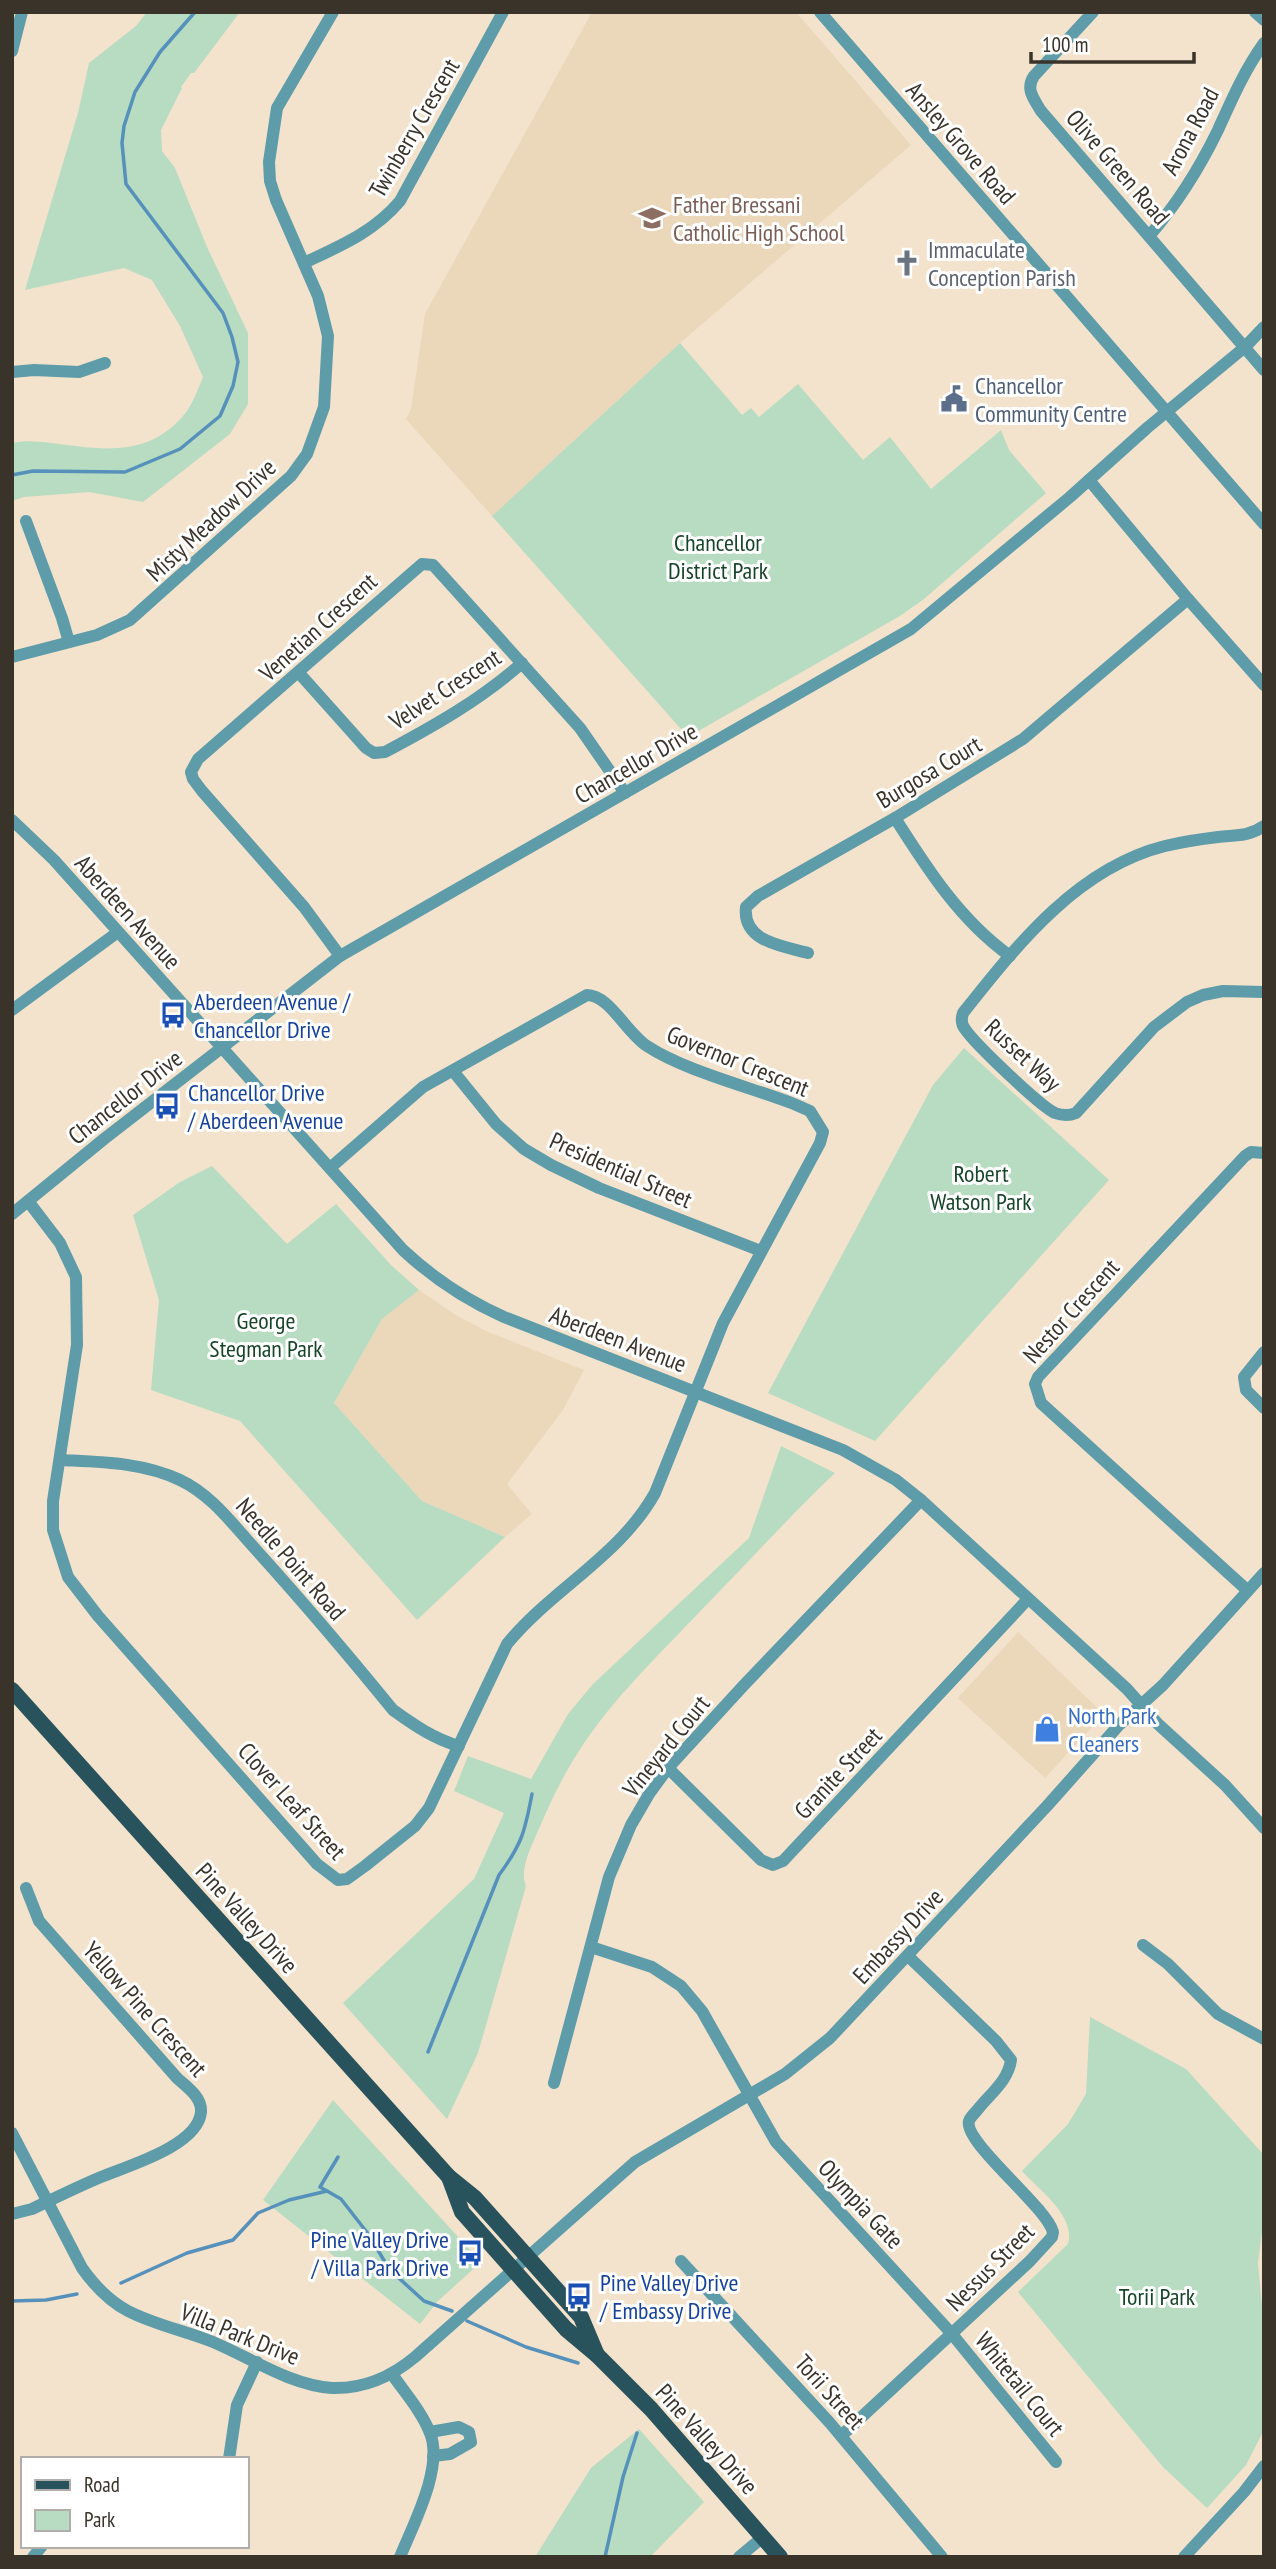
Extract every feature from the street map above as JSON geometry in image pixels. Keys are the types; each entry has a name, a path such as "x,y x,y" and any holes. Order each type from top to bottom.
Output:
{"main road":[{"name":"Pine Valley Drive","path":"12,1689 449,2177 475,2198 581,2317 597,2355"},
{"name":"Pine Valley Drive","path":"449,2177 462,2212 566,2329 597,2355 651,2409 780,2557"}],"street":[{"path":"12,51 23,12"},
{"name":"Misty Meadow Drive","path":"12,657 97,635 131,620 291,476 307,454 324,407 328,336 318,296 272,188 269,162 271,134 277,108 333,12"},
{"name":"Twinberry Crescent","path":"303,263 365,234 379,224 400,201 503,12"},
{"name":"Ansley Grove Road","path":"820,12 1264,524"},
{"name":"Olive Green Road","path":"1093,12 1034,76 1030,82 1030,91 1041,111 1264,370"},
{"path":"1255,12 1264,20"},
{"name":"Arona Road","path":"1150,235 1171,212 1217,131 1247,66 1264,43"},
{"name":"Chancellor Drive","path":"12,1214 221,1047 340,957 911,629 934,613 1245,347 1264,327"},
{"path":"12,372 79,372 105,363"},
{"path":"1090,480 1188,599 1264,685"},
{"path":"26,521 69,642"},
{"name":"Venetian Crescent","path":"340,957 304,907 202,791 191,772 198,759 422,565 433,565 580,728 625,793"},
{"name":"Burgosa Court","path":"808,953 761,939 748,924 746,906 758,896 895,818 1023,739 1188,599"},
{"name":"Velvet Crescent","path":"299,673 366,748 374,752 385,752 486,693 522,663"},
{"path":"895,818 960,912 991,943 1010,956"},
{"name":"Aberdeen Avenue","path":"12,820 35,840 403,1250 452,1290 504,1317 843,1450 881,1470 921,1500 1119,1681 1158,1724 1225,1785 1264,1828"},
{"name":"Russet Way","path":"1264,826 1243,837 1220,837 1164,847 1117,865 1090,880 1062,903 1010,956 963,1013 961,1020 964,1028 1030,1094 1054,1112 1067,1116 1076,1113 1154,1027 1187,1002 1223,990 1264,992"},
{"path":"12,1010 118,932"},
{"name":"Governor Crescent","path":"330,1168 415,1093 573,1000 587,995 596,995 606,1002 628,1031 668,1058 810,1111 823,1132 820,1143 732,1304 694,1391"},
{"name":"Presidential Street","path":"453,1071 496,1124 524,1149 551,1166 599,1188 761,1251"},
{"name":"Nestor Crescent","path":"1247,1590 1041,1403 1035,1384 1038,1377 1245,1156 1251,1152 1264,1153"},
{"name":"Clover Leaf Street","path":"28,1201 60,1243 76,1277 78,1345 53,1501 53,1530 58,1551 73,1587 330,1875 338,1880 347,1879 415,1826 439,1792 507,1644 524,1625 624,1536 645,1511 655,1493 694,1391"},
{"path":"1264,1352 1244,1377 1245,1390 1264,1408"},
{"name":"Needle Point Road","path":"60,1460 139,1467 167,1475 197,1490 237,1528 393,1710 425,1732 459,1746"},
{"name":"Vineyard Court","path":"554,2083 609,1877 622,1843 649,1794 668,1768 780,1646 921,1500"},
{"name":"Embassy Drive","path":"513,2269 635,2162 785,2074 813,2054 908,1956 1119,1725 1163,1685 1264,1573"},
{"name":"Granite Street","path":"668,1768 761,1860 773,1865 783,1861 1028,1599"},
{"name":"Yellow Pine Crescent","path":"26,1888 39,1921 198,2099 201,2109 196,2127 170,2147 48,2201"},
{"path":"1143,1945 1168,1964 1218,2014 1264,2039"},
{"name":"Olympia Gate","path":"591,1947 652,1966 681,1986 702,2011 776,2142 952,2334"},
{"name":"Nessus Street","path":"841,2436 1030,2261 1052,2238 1053,2232 1043,2216 979,2144 969,2126 969,2120 1010,2071 1011,2060 996,2041 908,1956"},
{"name":"Villa Park Drive","path":"12,2133 82,2267 106,2295 140,2316 212,2342 302,2382 331,2388 367,2384 392,2374 513,2269"},
{"path":"12,2214 48,2201"},
{"name":"Torii Street","path":"681,2260 841,2436 942,2557"},
{"name":"Whitetail Court","path":"952,2334 1056,2462"},
{"path":"229,2457 237,2405 257,2362"},
{"path":"392,2374 430,2432 434,2445 426,2493 400,2557"},
{"path":"430,2432 459,2427 469,2432 471,2442 450,2454 433,2456"},
{"path":"1184,2557 1244,2492 1264,2466"},
{"path":"739,2557 763,2537"}],"shaded area":[{"name":"Father Bressani Catholic High School","path":"592,12 796,12 911,145 680,343 492,516 406,419 411,409 425,314"},
{"path":"419,1290 454,1314 486,1331 584,1370 563,1410 507,1484 532,1514 505,1537 422,1501 334,1403 382,1319"},
{"path":"1018,1632 1104,1714 1045,1778 958,1698"}],"green space":[{"path":"147,12 240,12 181,87 161,130 162,151 175,168 207,247 248,333 248,404 230,434 143,502 89,492 24,497 12,501 12,443 32,441 115,448 144,443 171,428 183,416 203,377 180,326 152,280 124,268 25,290 78,113 89,63 136,26"},
{"name":"Chancellor District Park","path":"680,343 742,415 751,408 759,417 798,384 863,460 890,437 931,489 1001,430 1009,450 1046,493 924,599 900,616 688,737 492,516"},
{"name":"Robert Watson Park","path":"964,1048 1109,1180 875,1441 768,1393 933,1085"},
{"name":"George Stegman Park","path":"212,1166 287,1244 336,1204 391,1265 419,1290 382,1319 334,1403 422,1501 505,1537 417,1620 240,1421 151,1390 159,1300 133,1215 180,1182"},
{"path":"781,1446 835,1473 642,1672 608,1711 573,1761 529,1851 524,1873 526,1886 478,2053 447,2119 343,2003 474,1879 504,1813 454,1791 468,1756 531,1779 568,1714 593,1684 749,1538"},
{"name":"Torii Park","path":"1090,2017 1186,2069 1264,2155 1264,2216 1258,2263 1264,2329 1264,2430 1246,2465 1207,2508 1163,2467 1018,2292 1068,2244 1067,2223 1054,2204 1022,2171 1068,2124 1086,2094"},
{"path":"333,2100 481,2262 437,2302 420,2324 263,2200"},
{"path":"639,2429 704,2502 650,2557 535,2557 591,2468"}],"waterway":[{"path":"12,475 33,471 125,472 180,449 220,416 233,386 238,362 223,313 126,184 122,143 124,126 135,92 160,52 195,12"},
{"path":"428,2052 499,1875 522,1837 532,1794"},
{"path":"338,2157 320,2187 341,2199 369,2235 389,2269 424,2301 452,2311"},
{"path":"121,2283 187,2253 233,2240 258,2213 289,2200 327,2191"},
{"path":"12,2301 46,2300 77,2294"},
{"path":"467,2321 526,2347 578,2363"},
{"path":"605,2557 623,2477 637,2433"}],"place":[{"name":"Father Bressani Catholic High School","path":"652,218"},
{"name":"Immaculate Conception Parish","path":"907,263"},
{"name":"Chancellor Community Centre","path":"954,399"},
{"name":"Aberdeen Avenue / Chancellor Drive","path":"173,1015"},
{"name":"Chancellor Drive / Aberdeen Avenue","path":"167,1106"},
{"name":"North Park Cleaners","path":"1047,1729"},
{"name":"Pine Valley Drive / Villa Park Drive","path":"470,2253"},
{"name":"Pine Valley Drive / Embassy Drive","path":"579,2296"}]}
